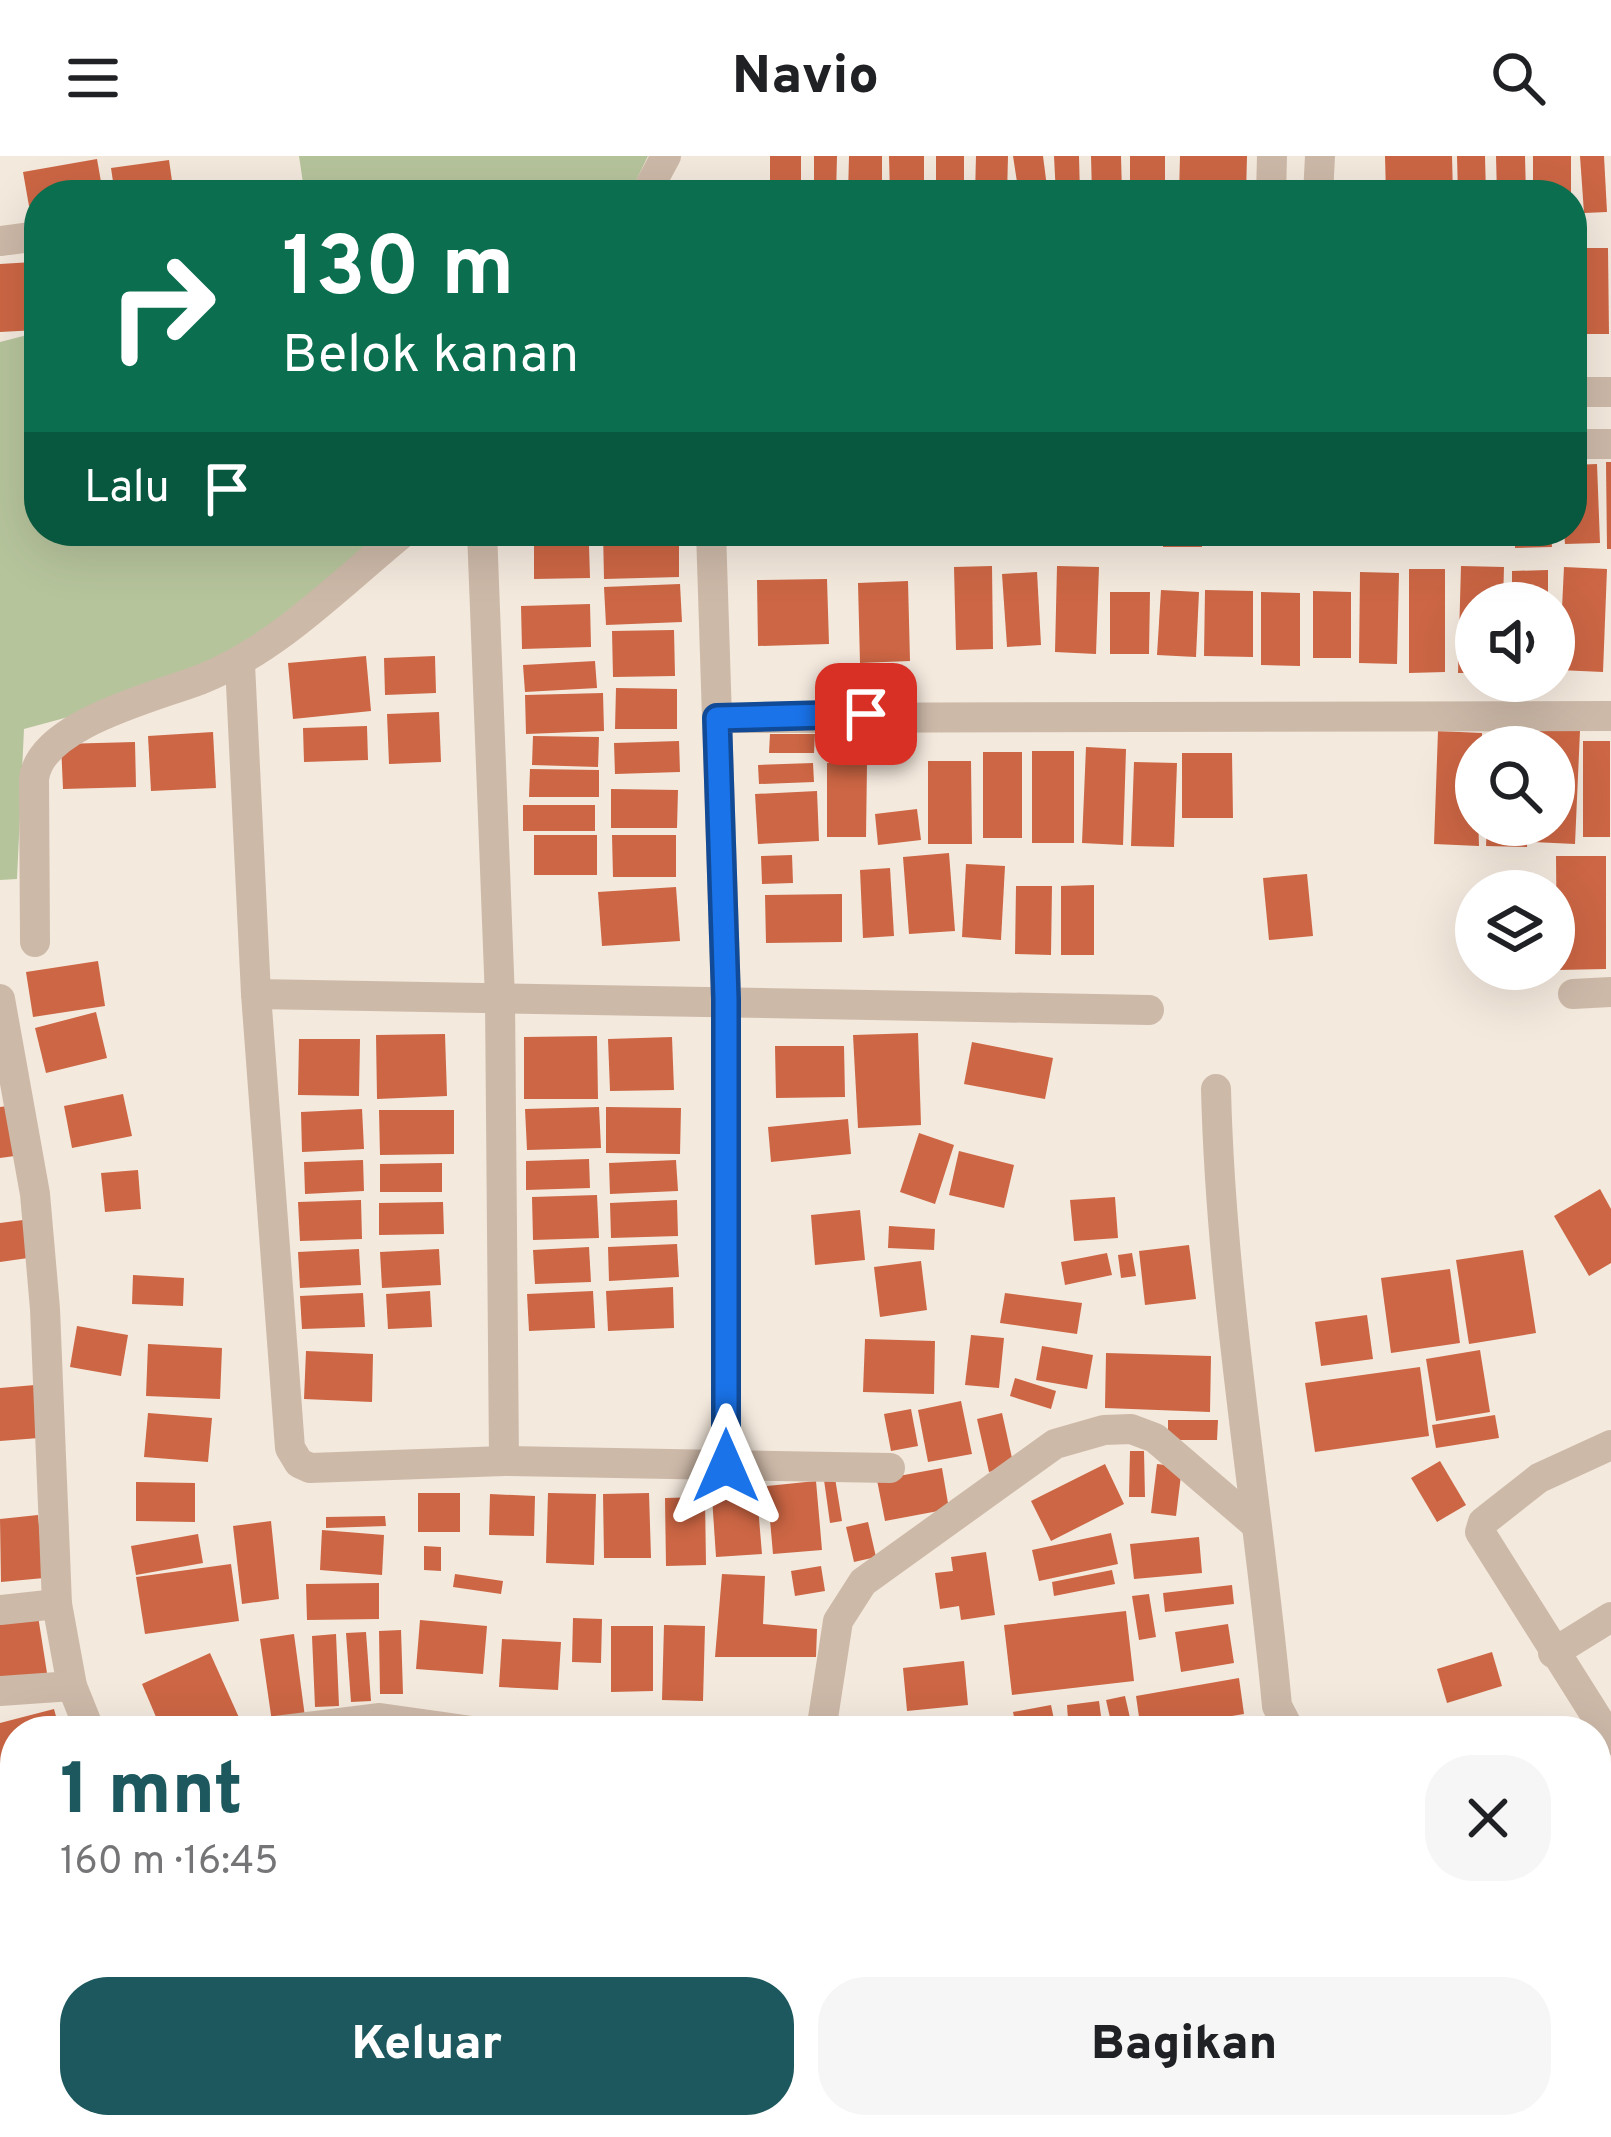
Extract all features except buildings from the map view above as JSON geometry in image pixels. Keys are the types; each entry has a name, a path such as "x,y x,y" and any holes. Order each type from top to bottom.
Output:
{"street":[{"path":"35,941 38,757 81,725 240,664 386,546"},
{"path":"483,546 500,999 504,1461"},
{"path":"711,546 726,999 726,1466"},
{"path":"240,664 256,994 293,1456 310,1468 504,1461 890,1468"},
{"path":"717,718 1611,716"},
{"path":"1573,994 1611,992"},
{"path":"256,994 1149,1010"},
{"path":"0,999 35,1194 45,1309 57,1604 72,1686 84,1716"},
{"path":"1216,1089 1220,1216 1254,1523 1282,1716"},
{"path":"823,1716 838,1621 862,1582 1055,1444 1103,1430 1131,1429 1155,1438 1254,1523"},
{"path":"1595,1716 1480,1527 1539,1478 1611,1445"},
{"path":"0,1610 57,1604"},
{"path":"1553,1653 1611,1617"},
{"path":"0,1691 72,1686"}],"green space":[{"path":"299,156 648,156 636,180 303,180"},
{"path":"24,336 24,546 371,546 273,637 131,700 24,729 17,879 0,880 0,342"}],"route":[{"path":"726,1466 726,999 717,718 866,714"}]}
